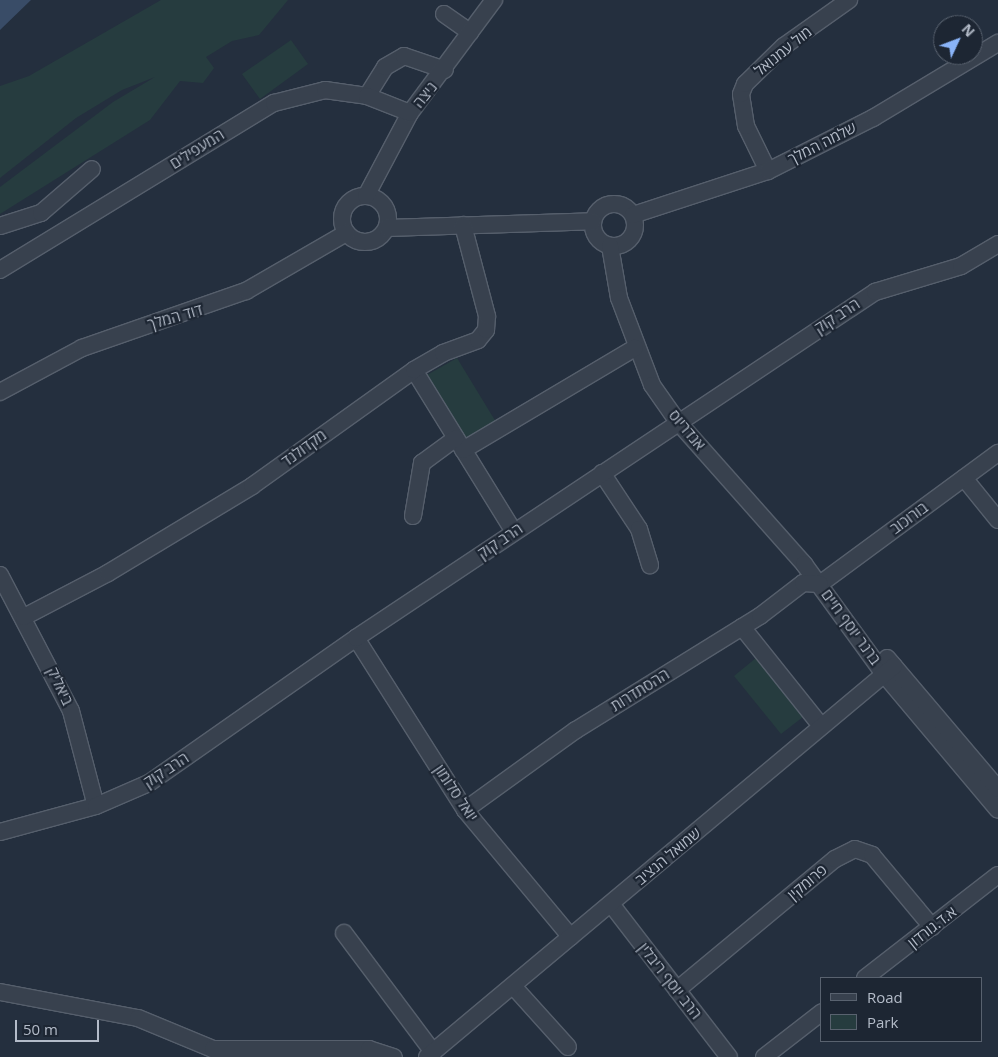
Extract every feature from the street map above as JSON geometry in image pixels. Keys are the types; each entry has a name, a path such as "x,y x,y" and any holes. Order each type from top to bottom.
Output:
{"street":[{"name":"ניצה","path":"366,196 410,113 445,70 494,0"},
{"name":"מול עמנואל","path":"768,170 746,126 741,94 745,84 784,46 849,0"},
{"path":"444,14 470,32"},
{"name":"שלמה המלך","path":"633,215 768,170 873,118 998,43"},
{"path":"367,96 385,67 404,56 445,70"},
{"name":"המעפילים","path":"0,270 274,103 325,90 367,96 410,113"},
{"path":"0,226 41,213 92,168"},
{"path":"387,228 385,207 366,196 346,205 341,220 346,233 353,240 369,242 387,228 593,221 610,204 622,205 633,215 633,236 625,244 610,246 595,235 593,221"},
{"name":"מקדולנד","path":"24,617 108,573 252,486 414,370 443,352 471,344 486,330 487,316 463,225"},
{"name":"דוד המלך","path":"0,392 82,348 246,291 346,233"},
{"name":"הרב קוק","path":"0,832 96,806 149,783 356,638 875,292 961,266 998,244"},
{"name":"אנדריוס","path":"610,246 619,298 635,348 652,385 678,422 820,584"},
{"path":"413,516 422,463 635,348"},
{"path":"414,370 514,532"},
{"name":"בורוכוב","path":"820,584 998,453"},
{"path":"602,473 639,529 650,565"},
{"path":"964,478 998,520"},
{"path":"804,564 844,567"},
{"name":"ביאליק","path":"0,575 5,595 24,617 71,711 96,806"},
{"name":"ההסתדרות","path":"465,810 576,730 760,616 803,583 820,584"},
{"name":"ברנר יוסף חיים","path":"820,584 998,810"},
{"path":"742,627 821,726"},
{"name":"יואל סלומון","path":"356,638 465,810 571,937"},
{"name":"ברנר יוסף חיים","path":"889,670 998,789"},
{"name":"שמואל הנציב","path":"436,1053 889,670"},
{"name":"פרומקין","path":"676,990 835,859 855,849 872,856 932,927"},
{"name":"א.ד.גורדון","path":"866,977 998,875"},
{"name":"הרב יוסף ריבלין","path":"610,904 729,1057"},
{"path":"344,933 436,1053"},
{"path":"513,986 568,1047"},
{"path":"0,992 138,1018 213,1049 369,1049 394,1057"},
{"path":"764,1057 820,1014"}],"green space":[{"path":"161,0 288,0 259,35 232,41 206,57 214,68 203,83 180,81 150,120 0,214 0,187 113,102 155,77 122,90 76,118 0,178 0,86 29,76"},
{"path":"291,40 308,64 260,99 242,74"},
{"path":"457,358 496,422 466,439 427,375"},
{"path":"756,658 803,717 781,734 734,676"}],"water":[{"path":"0,0 31,0 0,30"}]}
